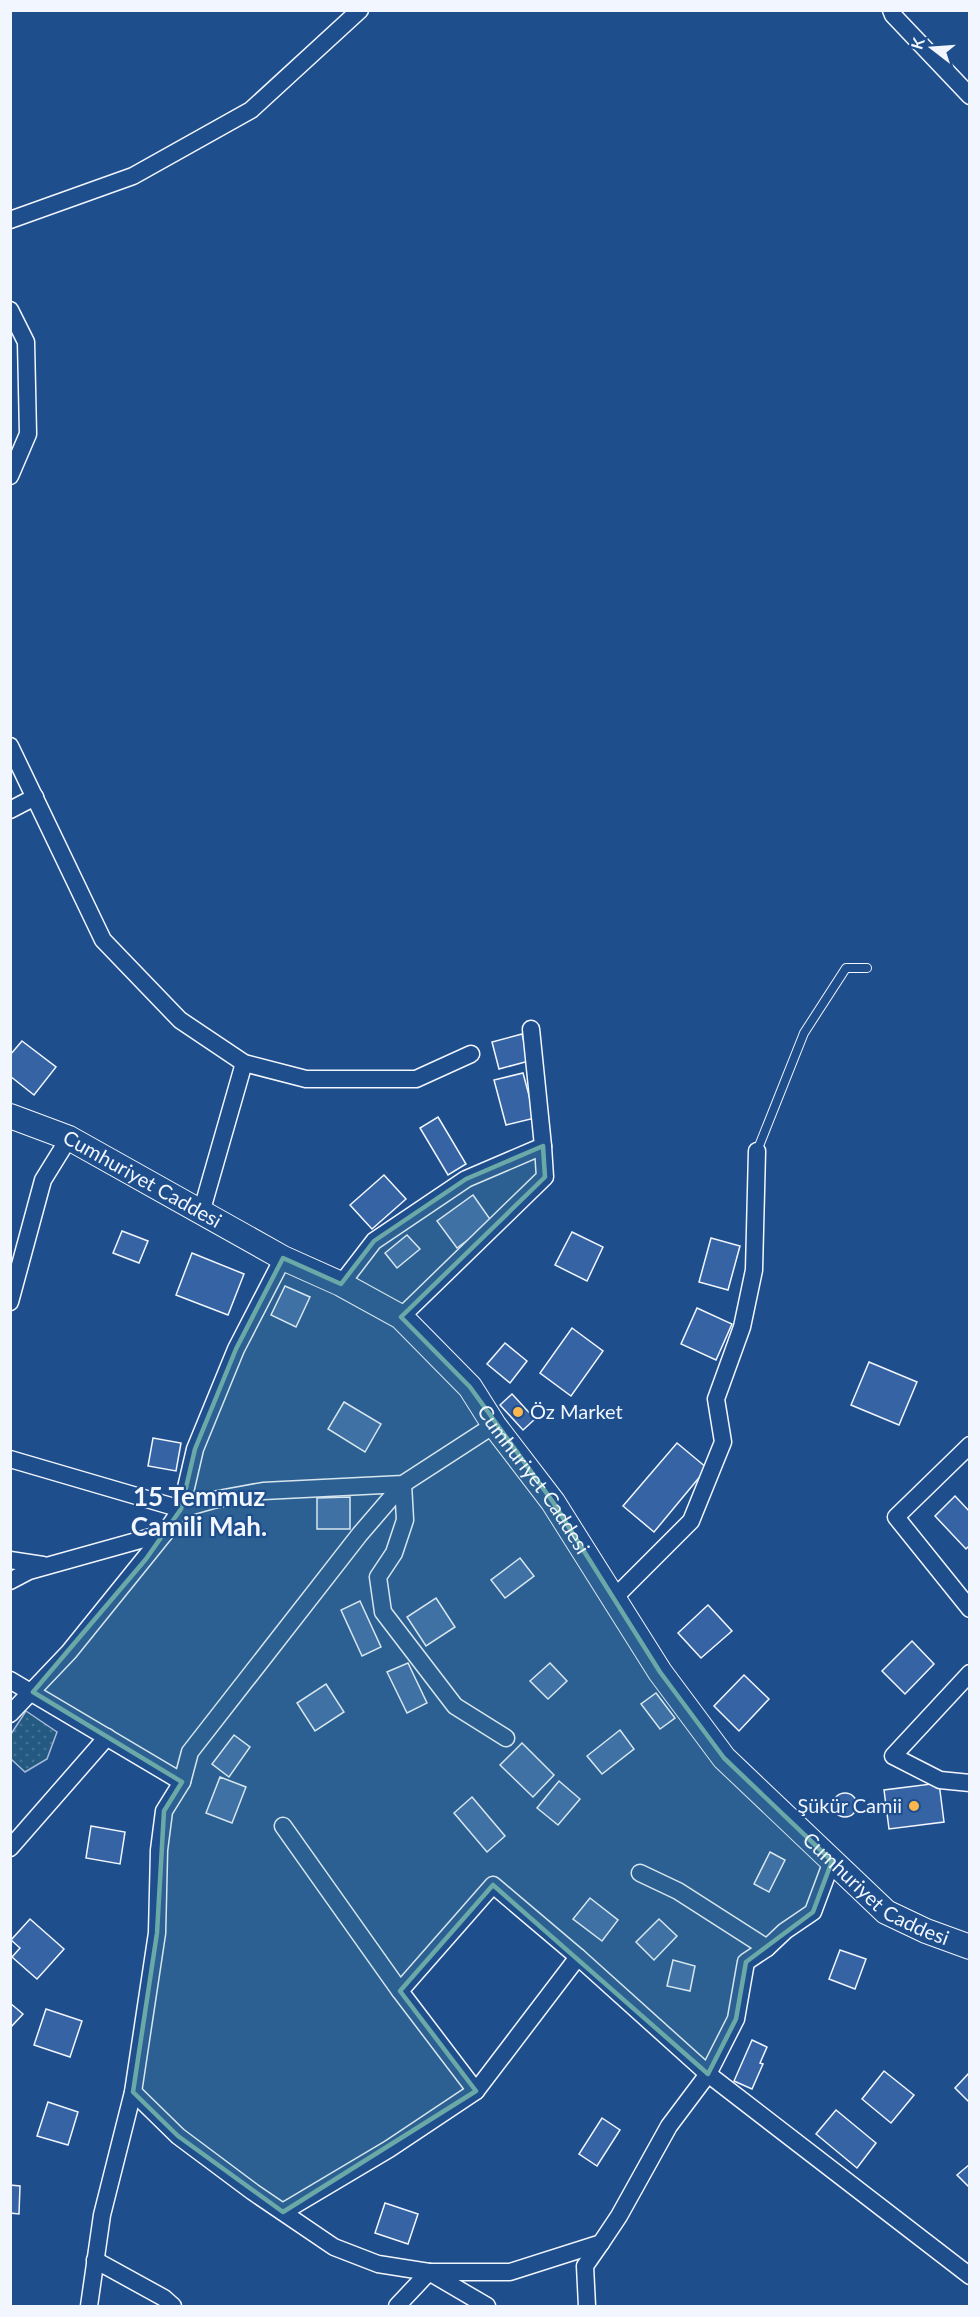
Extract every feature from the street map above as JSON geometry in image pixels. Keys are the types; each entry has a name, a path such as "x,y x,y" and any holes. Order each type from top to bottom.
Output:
{"street":[{"path":"10,220 133,176 251,110 360,10"},
{"path":"891,10 892,15 969,96"},
{"path":"10,310 26,342 28,434 10,476"},
{"path":"10,746 103,940 180,1020 244,1063 306,1079 416,1079 471,1054"},
{"path":"10,810 35,797"},
{"path":"400,1317 545,1178 531,1029"},
{"path":"201,1213 244,1063"},
{"name":"Cumhuriyet Caddesi","path":"10,1116 69,1138 283,1258 341,1284 400,1317 470,1388 494,1425 554,1502 660,1672 724,1758 886,1912 926,1931 969,1947"},
{"path":"10,1302 43,1180 69,1138"},
{"path":"341,1284 374,1241 466,1179 543,1146"},
{"path":"614,1598 691,1521 723,1442 716,1399 742,1327 754,1270 757,1150"},
{"path":"10,1714 69,1652 165,1533 181,1509 199,1439 236,1349 283,1258"},
{"path":"89,2307 102,2215 133,2092 157,1934 159,1850 164,1810 182,1782 190,1752 360,1534 403,1484 494,1425"},
{"path":"969,1444 896,1517 969,1609"},
{"path":"10,1459 181,1509 213,1500 263,1491 403,1484"},
{"path":"403,1484 405,1520 394,1553 378,1577 383,1612 455,1706 506,1738"},
{"path":"10,1581 29,1571 165,1533"},
{"path":"10,1560 47,1566"},
{"path":"969,1673 893,1756 940,1780 969,1783"},
{"path":"10,1680 182,1782"},
{"path":"10,1848 107,1737"},
{"path":"283,1826 400,1991 476,2091"},
{"path":"587,2307 585,2266 619,2216 669,2126 708,2074 736,2019 746,1962 768,1948 785,1931 813,1912 832,1861"},
{"path":"640,1873 678,1891 768,1948"},
{"path":"400,1991 493,1885 578,1957 708,2074 969,2276"},
{"path":"283,2212 388,2149 476,2091 578,1957"},
{"path":"133,2092 178,2136 283,2212 334,2247 378,2264 429,2272 510,2272 601,2243"},
{"path":"95,2260 164,2298 173,2307"},
{"path":"397,2307 429,2272"},
{"path":"429,2272 487,2307"}],"lane":[{"path":"757,1150 804,1033 846,968 867,968"}],"highlighted area":[{"path":"543,1146 545,1177 401,1317 470,1387 553,1502 660,1672 724,1758 832,1861 813,1912 746,1962 736,2019 708,2074 493,1885 400,1991 476,2091 283,2212 178,2136 133,2092 157,1933 164,1811 182,1782 33,1692 146,1559 181,1509 195,1449 236,1349 283,1258 341,1284 374,1241 466,1179"}],"shaded area":[{"path":"26,1711 57,1732 47,1759 25,1772 11,1759 11,1734"}],"building":[{"path":"522,1034 529,1061 499,1069 492,1042"},
{"path":"22,1041 56,1067 34,1095 10,1076 10,1055"},
{"path":"523,1073 535,1118 506,1125 494,1080"},
{"path":"438,1117 466,1164 448,1175 420,1128"},
{"path":"384,1175 406,1199 372,1229 350,1205"},
{"path":"473,1195 492,1222 457,1248 437,1221"},
{"path":"122,1231 148,1241 139,1263 113,1253"},
{"path":"572,1232 603,1247 587,1281 555,1265"},
{"path":"407,1235 420,1249 397,1268 385,1253"},
{"path":"711,1238 740,1246 728,1290 699,1282"},
{"path":"192,1253 244,1274 228,1315 176,1295"},
{"path":"285,1286 310,1297 296,1327 271,1315"},
{"path":"697,1308 732,1324 716,1360 681,1344"},
{"path":"572,1328 603,1351 571,1396 540,1373"},
{"path":"505,1343 527,1361 510,1383 487,1364"},
{"path":"869,1362 917,1382 899,1425 851,1405"},
{"name":"Öz Market","path":"512,1394 535,1419 523,1430 500,1405"},
{"path":"344,1402 381,1424 365,1452 328,1429"},
{"path":"153,1438 181,1443 176,1471 148,1466"},
{"path":"677,1443 707,1468 654,1532 623,1506"},
{"path":"955,1496 970,1512 970,1545 966,1549 935,1516"},
{"path":"350,1497 350,1529 317,1529 317,1498"},
{"path":"520,1558 534,1576 505,1598 491,1580"},
{"path":"436,1598 455,1627 426,1646 407,1617"},
{"path":"360,1601 381,1647 362,1656 341,1610"},
{"path":"708,1605 732,1631 701,1658 678,1633"},
{"path":"912,1641 934,1664 905,1694 882,1671"},
{"path":"408,1663 427,1703 407,1713 387,1672"},
{"path":"550,1663 567,1681 548,1699 530,1681"},
{"path":"744,1675 769,1699 739,1731 714,1706"},
{"path":"326,1684 344,1712 315,1731 297,1703"},
{"path":"656,1693 675,1718 660,1729 641,1704"},
{"path":"620,1730 634,1749 602,1774 587,1756"},
{"path":"234,1735 250,1747 229,1777 212,1764"},
{"path":"522,1743 554,1775 533,1797 500,1765"},
{"path":"220,1777 246,1787 232,1823 206,1813"},
{"path":"559,1781 580,1799 558,1825 537,1808"},
{"name":"Şükür Camii","path":"939,1783 944,1822 889,1829 884,1790"},
{"path":"845,1793 854,1796 857,1805 854,1814 845,1817 836,1814 833,1805 836,1796"},
{"path":"472,1797 505,1836 487,1852 454,1813"},
{"path":"91,1826 125,1832 120,1864 86,1858"},
{"path":"770,1852 785,1860 769,1892 754,1884"},
{"path":"590,1898 618,1920 602,1941 573,1919"},
{"path":"30,1919 64,1949 37,1979 12,1957 20,1948 11,1940"},
{"path":"659,1919 677,1936 654,1960 636,1942"},
{"path":"840,1950 866,1959 855,1989 829,1979"},
{"path":"673,1960 695,1966 690,1991 667,1986"},
{"path":"10,2003 23,2014 10,2028"},
{"path":"46,2009 82,2021 70,2057 34,2045"},
{"path":"752,2040 767,2047 760,2063 763,2064 752,2089 734,2081"},
{"path":"884,2071 914,2095 891,2123 862,2099"},
{"path":"970,2072 970,2103 955,2088"},
{"path":"48,2102 78,2112 68,2145 37,2136"},
{"path":"836,2110 876,2143 857,2168 816,2134"},
{"path":"602,2118 620,2130 597,2166 579,2154"},
{"path":"970,2164 970,2188 957,2175"},
{"path":"10,2185 20,2186 19,2214 10,2213"},
{"path":"385,2203 418,2214 408,2244 375,2233"}],"place":[{"name":"Öz Market","path":"518,1412"},
{"name":"Şükür Camii","path":"914,1806"}],"district":[{"name":"15 Temmuz Camili Mah.","path":"199,1512"}]}
